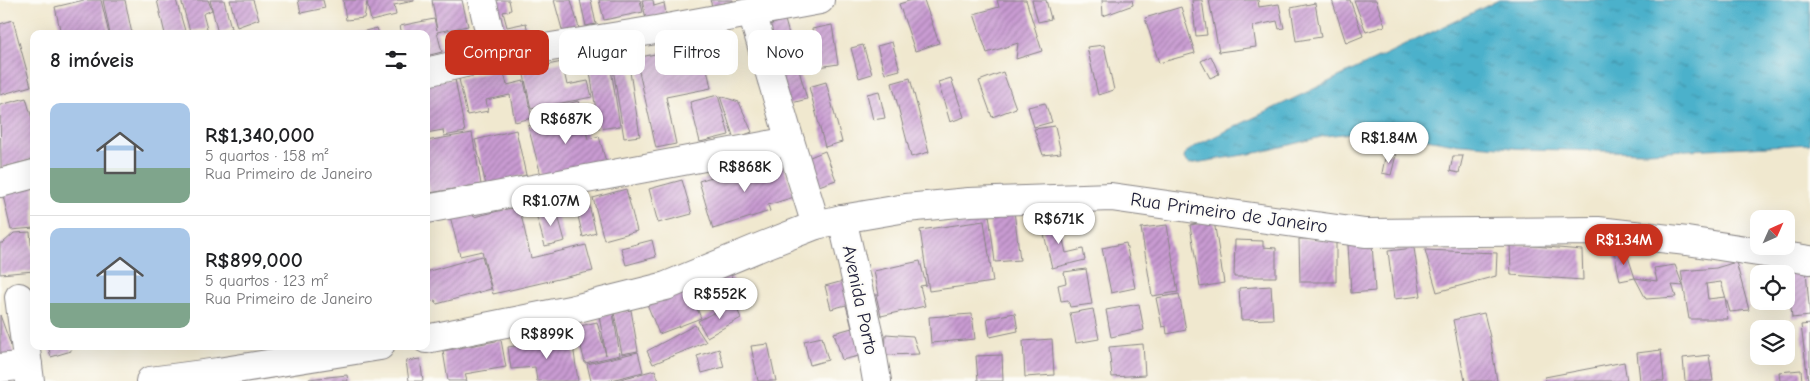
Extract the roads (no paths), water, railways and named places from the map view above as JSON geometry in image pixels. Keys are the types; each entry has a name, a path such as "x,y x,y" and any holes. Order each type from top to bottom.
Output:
{"street":[{"path":"482,0 489,30"},
{"path":"549,47 820,0"},
{"path":"430,208 790,141 752,13"},
{"path":"430,71 445,68"},
{"name":"Avenida Porto","path":"790,141 829,222 870,340 877,381"},
{"path":"0,183 30,175"},
{"name":"Rua Primeiro de Janeiro","path":"430,338 580,308 666,286 719,263 829,222 906,208 969,202 1112,197 1365,233 1598,231 1686,240 1810,260"},
{"path":"0,368 29,373 17,296"},
{"path":"150,381 219,377 359,350"}],"water":[{"path":"1499,0 1810,0 1810,144 1646,152 1526,149 1449,143 1375,130 1325,136 1261,152 1189,164 1184,159 1185,153 1199,144"}]}
